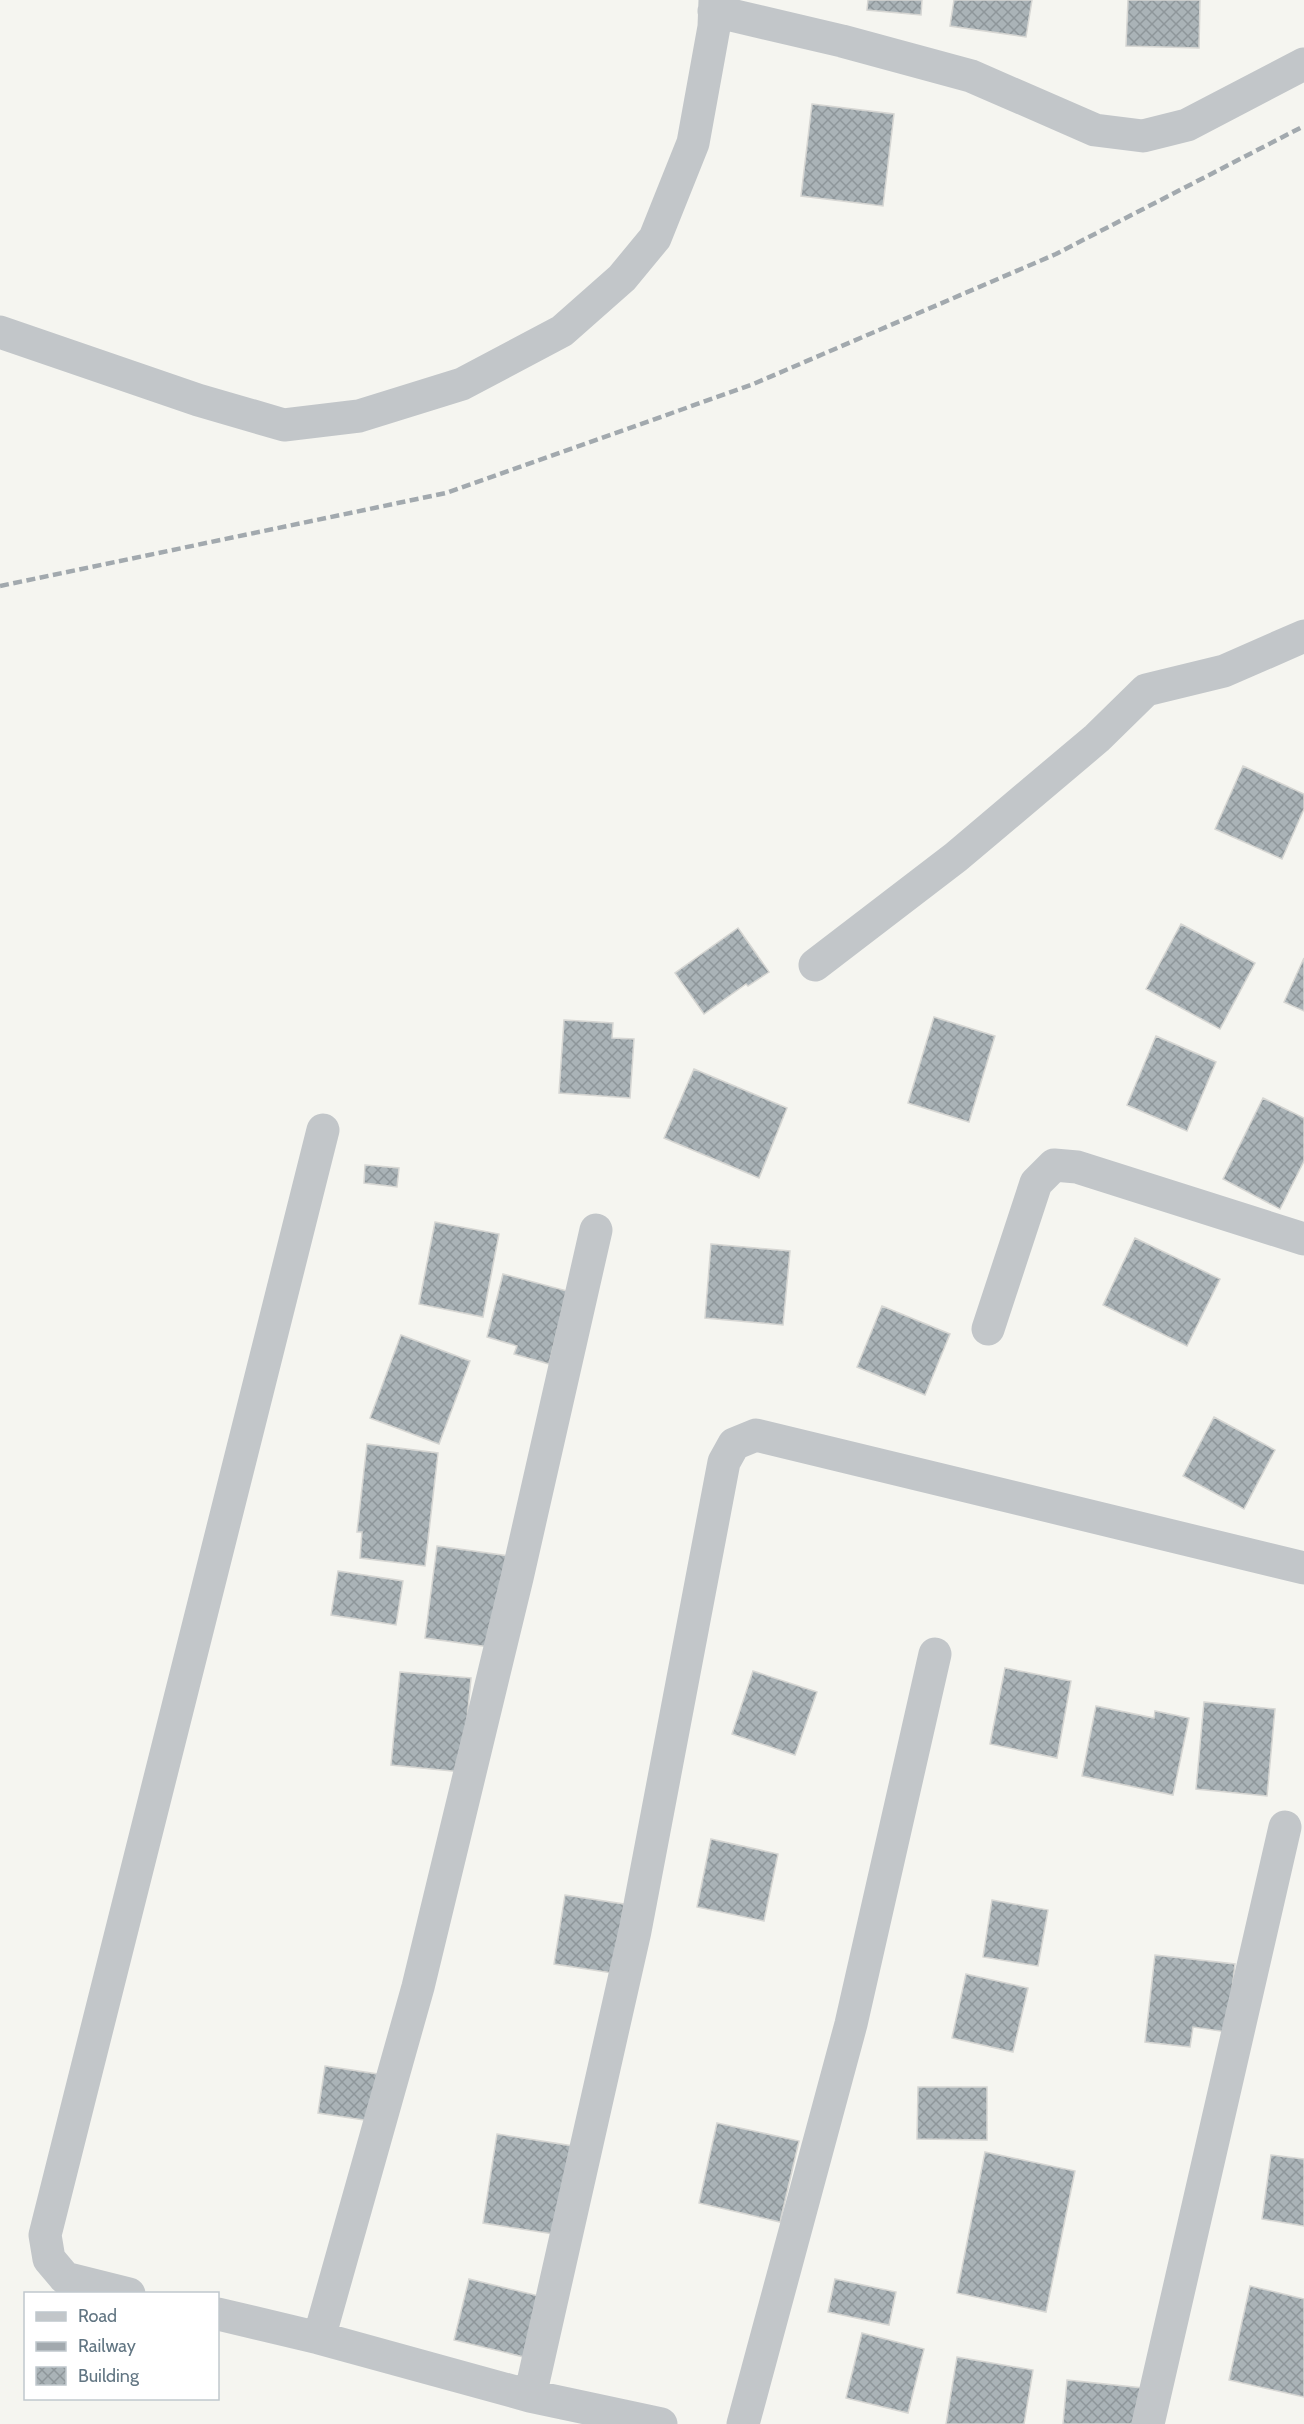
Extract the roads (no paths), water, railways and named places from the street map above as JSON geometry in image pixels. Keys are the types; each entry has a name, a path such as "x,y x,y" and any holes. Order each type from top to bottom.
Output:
{"street":[{"path":"0,332 198,400 284,425 359,416 462,384 562,332 622,278 655,238 693,143 714,27 715,6 971,76 1095,130 1143,136 1187,125 1304,64"},
{"path":"816,965 956,856 1097,738 1146,690 1224,671 1304,636"},
{"path":"121,2292 65,2278 49,2259 45,2235 323,1130"},
{"path":"988,1329 1036,1183 1054,1165 1077,1167 1303,1236"},
{"path":"320,2338 421,1976 517,1578 596,1230"},
{"path":"530,2396 635,1931 724,1462 734,1444 756,1435 1304,1568"},
{"path":"743,2424 851,2024 935,1654"},
{"path":"1148,2424 1285,1827"},
{"path":"219,2314 320,2338 530,2396 661,2424"}],"railway":[{"path":"0,586 446,493 751,385 1056,254 1304,126"}]}
